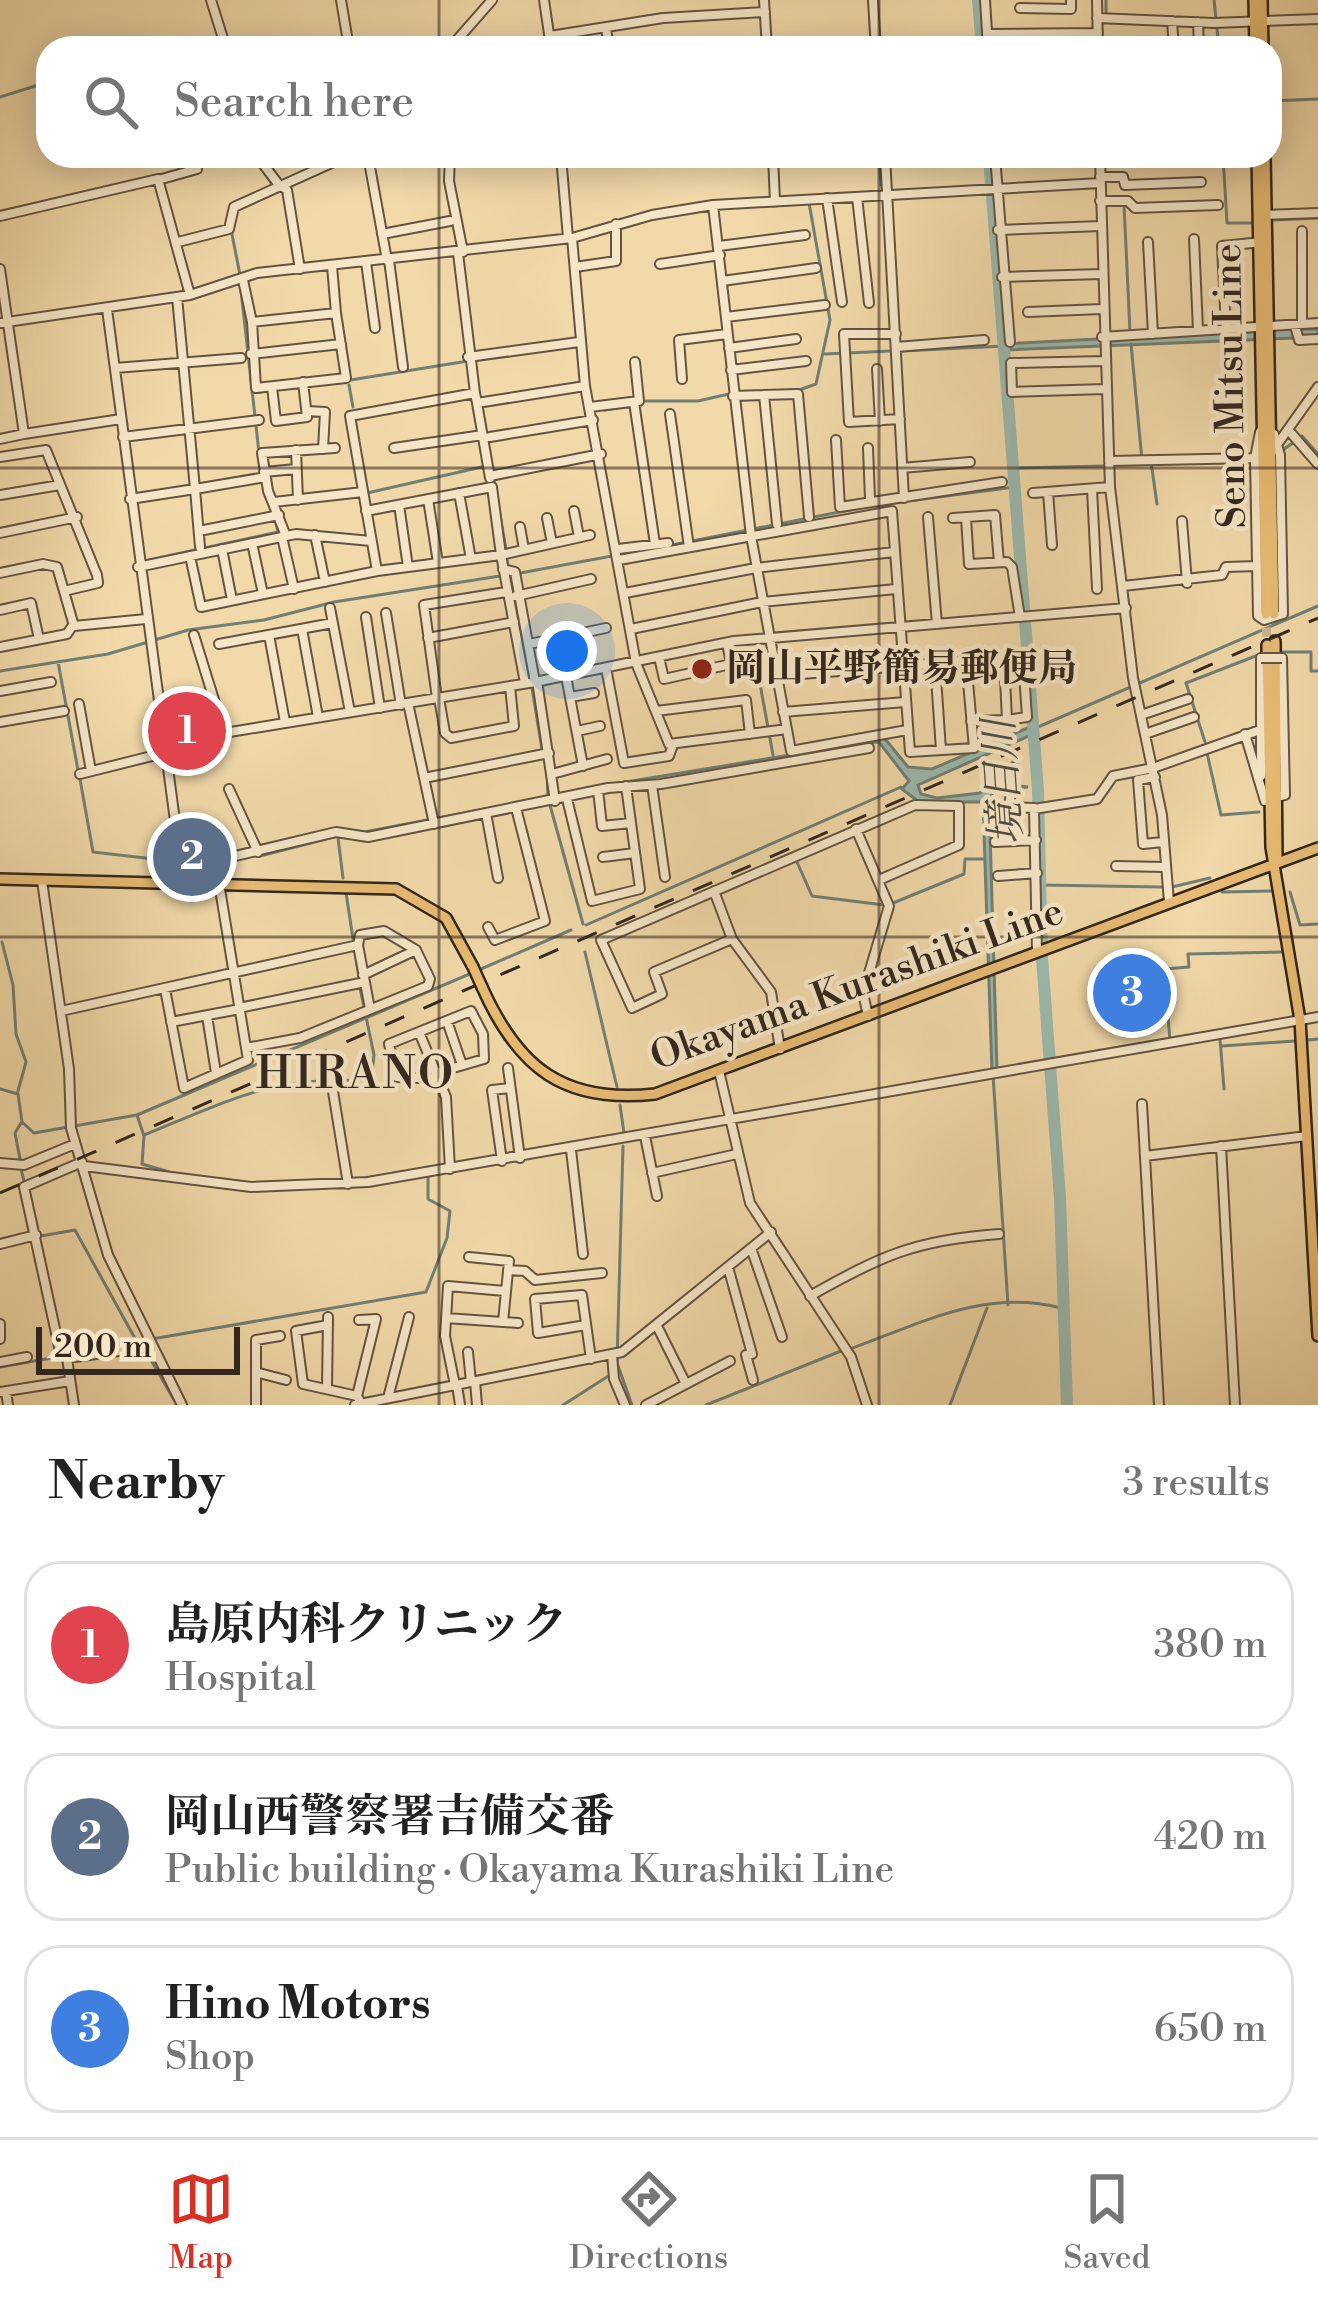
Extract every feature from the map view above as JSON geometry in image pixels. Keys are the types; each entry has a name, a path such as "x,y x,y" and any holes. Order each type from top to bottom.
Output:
{"main road":[{"path":"1258,0 1259,36"},
{"name":"Seno Mitsu Line","path":"1261,168 1270,614"},
{"name":"Seno Mitsu Line","path":"1262,168 1263,242"},
{"path":"1271,643 1270,820 1299,1018 1318,1336"},
{"path":"1271,800 1286,842 1313,850"},
{"path":"1271,800 1275,864"},
{"name":"Okayama Kurashiki Line","path":"0,879 396,889 446,918 522,1055 580,1090 627,1097 655,1094 993,969 1167,892 1313,850"}],"street":[{"path":"211,0 222,36"},
{"path":"340,0 347,36"},
{"path":"460,36 492,0"},
{"path":"544,0 550,36 763,12"},
{"path":"764,0 766,36"},
{"path":"873,0 875,36"},
{"path":"985,0 987,34 1097,32"},
{"path":"1020,8 1071,9 1070,0"},
{"path":"1097,0 1097,36"},
{"path":"1097,18 1216,23 1318,19"},
{"path":"1172,21 1173,36"},
{"path":"1198,22 1199,36"},
{"path":"606,28 607,36"},
{"path":"0,216 197,168"},
{"path":"266,168 280,187 300,269"},
{"path":"178,242 229,229 234,207 321,168"},
{"path":"370,168 403,367"},
{"path":"450,168 470,358 514,622 532,682"},
{"path":"562,168 585,386 636,663 673,745 669,756 624,763 606,668"},
{"path":"774,168 775,201"},
{"path":"886,168 904,498"},
{"path":"995,168 1010,342"},
{"path":"1100,168 1110,487 1135,685 1154,772 1167,892"},
{"path":"4,322 190,295 300,269 570,238 713,205 1123,177 1125,184 1201,182"},
{"path":"158,181 190,295"},
{"path":"857,197 868,303"},
{"path":"827,198 842,302"},
{"path":"1100,202 1128,201 1135,208 1218,205"},
{"path":"713,205 750,532 791,751 907,730"},
{"path":"1266,215 1318,213"},
{"path":"382,234 450,221"},
{"path":"575,267 616,261 616,224"},
{"path":"998,230 1101,226"},
{"path":"1302,231 1297,329 1299,340 1318,339"},
{"path":"660,264 806,235"},
{"path":"1194,239 1198,331"},
{"path":"1148,242 1153,334"},
{"path":"1226,329 1222,246 1263,242"},
{"path":"366,262 374,328"},
{"path":"243,280 252,322 246,356 256,388 304,385 346,378 332,266"},
{"path":"722,281 817,268"},
{"path":"0,269 4,322 24,434"},
{"path":"1002,277 1102,274"},
{"path":"177,297 200,547"},
{"path":"726,317 825,304"},
{"path":"107,309 183,881 214,861 344,834 869,748"},
{"path":"1028,312 1102,309"},
{"path":"252,322 337,313"},
{"path":"1103,342 1226,329 1265,332 1318,323"},
{"path":"682,379 679,340 728,334"},
{"path":"896,334 842,334 849,422 900,419"},
{"path":"729,348 796,339"},
{"path":"896,350 983,340"},
{"path":"470,358 579,342"},
{"path":"115,368 341,344"},
{"path":"731,370 806,361"},
{"path":"590,407 639,401 635,362"},
{"path":"1103,362 1011,364 1012,392 1105,389"},
{"path":"877,368 880,421"},
{"path":"272,389 276,421 307,417 304,385"},
{"path":"377,571 350,416 585,386"},
{"path":"1109,464 1267,452 1296,437 1318,387"},
{"path":"733,396 798,394 808,517"},
{"path":"764,395 777,524"},
{"path":"634,402 656,544"},
{"path":"307,411 325,412 323,449"},
{"path":"670,414 689,544"},
{"path":"0,439 121,418"},
{"path":"123,437 258,420"},
{"path":"394,448 593,420"},
{"path":"1296,437 1318,464"},
{"path":"836,440 840,507 1002,482"},
{"path":"294,589 262,453 335,448"},
{"path":"868,448 870,499"},
{"path":"0,457 46,450 77,518 98,583 64,591"},
{"path":"296,450 298,500"},
{"path":"1267,452 1283,614 1278,619 1258,616 1257,566 1267,452"},
{"path":"366,511 459,493 491,474 601,454"},
{"path":"902,468 970,462"},
{"path":"130,499 296,469"},
{"path":"0,495 59,485"},
{"path":"1033,493 1110,487"},
{"path":"1092,488 1097,589"},
{"path":"274,502 363,492"},
{"path":"1048,492 1052,545"},
{"path":"459,493 470,559"},
{"path":"428,499 438,563"},
{"path":"399,505 409,567"},
{"path":"190,556 201,607 584,536 574,511"},
{"path":"619,555 892,511 910,752 974,748 965,660"},
{"path":"953,518 995,515 999,562"},
{"path":"199,531 276,516"},
{"path":"928,517 937,624"},
{"path":"0,533 77,518"},
{"path":"548,518 552,543"},
{"path":"966,518 969,564 1012,566 1023,616"},
{"path":"1182,521 1187,583"},
{"path":"520,527 524,549"},
{"path":"316,535 325,582"},
{"path":"138,566 284,536 370,541"},
{"path":"252,543 263,595"},
{"path":"619,555 668,543"},
{"path":"223,549 232,601"},
{"path":"625,593 756,568 894,552"},
{"path":"0,570 51,565 61,574 73,625 67,634 0,647"},
{"path":"1123,586 1187,583 1222,574 1226,567 1257,566"},
{"path":"510,686 514,726 452,738 445,733 424,605 591,579"},
{"path":"631,629 762,602 896,589"},
{"path":"511,594 529,644 532,682 552,774 552,800"},
{"path":"0,610 31,603 39,639"},
{"path":"330,608 350,712"},
{"path":"79,704 86,772 195,737 510,686 727,643 1126,608"},
{"path":"386,613 433,821"},
{"path":"366,617 380,708"},
{"path":"73,625 146,619"},
{"path":"428,638 514,622"},
{"path":"219,644 333,623"},
{"path":"529,644 606,628"},
{"path":"302,629 319,717"},
{"path":"194,634 224,732"},
{"path":"269,635 285,722"},
{"path":"659,658 664,679 687,674 731,664 727,643"},
{"path":"1004,658 1007,720"},
{"path":"776,676 1024,658 1027,717 971,722"},
{"path":"1245,734 1261,776 1271,800 1286,790 1282,658 1261,658 1261,776"},
{"path":"935,663 941,750"},
{"path":"566,676 584,766"},
{"path":"0,691 51,682"},
{"path":"570,697 594,693"},
{"path":"181,695 195,737"},
{"path":"1142,716 1188,699"},
{"path":"656,711 746,700 750,734"},
{"path":"783,712 904,702"},
{"path":"0,722 64,711"},
{"path":"1145,734 1195,716"},
{"path":"577,730 600,726"},
{"path":"673,745 787,729"},
{"path":"1163,842 1143,844 1138,780 1260,730"},
{"path":"424,778 545,754"},
{"path":"552,774 607,759"},
{"path":"1014,767 1009,807 1038,809 1097,800 1113,776 1154,772"},
{"path":"652,785 664,877"},
{"path":"567,799 592,901 640,889 626,786"},
{"path":"229,789 258,852"},
{"path":"598,790 602,826 631,823"},
{"path":"732,939 655,972 662,994 632,1008 602,940 915,805 958,806 959,845 879,880"},
{"path":"488,927 495,940 545,921 516,808"},
{"path":"1037,952 1038,809"},
{"path":"486,814 498,878"},
{"path":"856,830 889,904 863,993 868,1016"},
{"path":"995,842 1036,840"},
{"path":"603,857 635,853"},
{"path":"1116,866 1164,867"},
{"path":"998,876 1037,872"},
{"path":"42,880 71,1125 100,1236 145,1344 182,1405"},
{"path":"165,989 184,1088 248,1060 219,883"},
{"path":"714,892 732,939 771,992 780,1049"},
{"path":"246,1048 301,1038 428,986 430,979 416,950 384,931 359,935 355,945 366,1010"},
{"path":"61,1011 355,945"},
{"path":"171,1022 361,980 416,950"},
{"path":"471,1012 482,1034 484,1058 437,1076 397,1077 389,1044 419,1032 471,1012"},
{"path":"206,1016 216,1073"},
{"path":"74,1405 28,1186 83,1164 251,1187 429,1173 645,1136 731,1113 993,1076 1318,1017"},
{"path":"448,1021 463,1065"},
{"path":"419,1032 446,1097 450,1166"},
{"path":"508,1068 520,1155"},
{"path":"719,1071 750,1203 846,1350 867,1405"},
{"path":"331,1079 348,1182"},
{"path":"502,1158 492,1090 510,1088"},
{"path":"1142,1104 1159,1405"},
{"path":"645,1136 657,1196"},
{"path":"1144,1156 1307,1136"},
{"path":"0,1163 21,1166 76,1144"},
{"path":"1221,1146 1235,1405"},
{"path":"571,1150 583,1254"},
{"path":"652,1172 737,1154"},
{"path":"327,1388 328,1321 296,1331 303,1384 327,1388 358,1402 616,1354 657,1327 771,1232"},
{"path":"810,1296 884,1255 929,1239 999,1234"},
{"path":"0,1244 36,1235"},
{"path":"751,1248 782,1337"},
{"path":"470,1257 508,1262 503,1322"},
{"path":"728,1267 752,1354 746,1355 753,1380"},
{"path":"508,1270 525,1271 535,1280 602,1274"},
{"path":"460,1405 446,1318 448,1286 506,1291"},
{"path":"586,1325 538,1333 535,1299 582,1295 591,1359"},
{"path":"388,1398 409,1317"},
{"path":"446,1318 518,1322"},
{"path":"358,1320 376,1319 358,1402"},
{"path":"0,1324 0,1339"},
{"path":"657,1327 685,1382"},
{"path":"256,1405 260,1372 256,1340 280,1336"},
{"path":"67,1356 145,1344"},
{"path":"469,1352 477,1405"},
{"path":"616,1354 614,1375 626,1405"},
{"path":"0,1362 27,1357"},
{"path":"646,1405 730,1361"},
{"path":"260,1372 286,1380"},
{"path":"8,1405 3,1392 70,1381"}],"water":[{"path":"1318,329 1318,337 1003,350 1003,344"},
{"path":"1032,726 1033,734 918,785 921,794 937,798 980,793 988,783 1028,787 995,790 989,799 997,1070 992,1072 983,802 919,802 902,789 909,781 879,742 830,746 881,734 908,767 932,769"}],"waterway":[{"path":"869,0 870,36"},
{"name":"境目川","path":"978,0 981,36"},
{"path":"1106,0 1106,15"},
{"path":"1214,0 1218,36"},
{"path":"574,36 586,34"},
{"path":"0,97 36,86"},
{"path":"1282,101 1318,99"},
{"path":"262,168 272,184"},
{"path":"880,168 881,185"},
{"name":"境目川","path":"990,168 1038,790 1042,958 1060,1198 1067,1405"},
{"path":"1224,168 1227,223 1251,223"},
{"path":"742,392 799,390 816,384 830,320 809,203 773,206"},
{"path":"1124,205 1130,332"},
{"path":"1274,220 1318,218"},
{"path":"231,229 240,275"},
{"path":"241,290 259,453"},
{"path":"467,299 470,319"},
{"path":"1131,344 1142,460"},
{"path":"901,351 1005,346"},
{"path":"825,354 891,351"},
{"path":"332,383 468,361"},
{"path":"349,385 353,407"},
{"path":"252,393 298,387"},
{"path":"478,387 486,431"},
{"path":"646,401 698,401 729,394"},
{"path":"605,410 622,407"},
{"path":"355,420 362,466"},
{"path":"1283,450 1302,436 1318,454"},
{"path":"1151,462 1157,504"},
{"path":"491,464 506,549"},
{"path":"367,493 486,466"},
{"path":"1015,468 1105,466"},
{"path":"621,555 870,506 1015,487"},
{"path":"144,561 278,532 275,518"},
{"path":"515,574 612,556"},
{"path":"507,559 511,591"},
{"path":"0,671 108,654 188,630 264,620 334,602 500,576"},
{"path":"1031,730 1318,606"},
{"path":"515,612 522,631"},
{"path":"525,647 530,679"},
{"path":"1205,742 1186,683 1266,652"},
{"path":"1275,652 1311,652 1311,671 1318,671"},
{"path":"58,662 78,770"},
{"path":"756,662 773,755"},
{"path":"532,688 542,749"},
{"path":"583,789 833,748"},
{"path":"1207,753 1221,815 1259,812"},
{"path":"547,771 548,798 583,924"},
{"path":"80,779 93,852 154,859 165,870"},
{"path":"586,925 901,787"},
{"path":"359,833 491,808"},
{"path":"260,856 338,836"},
{"path":"338,838 343,878"},
{"path":"893,903 964,874 965,859 983,859"},
{"path":"797,862 812,896 884,905"},
{"path":"1172,887 1210,878"},
{"path":"1041,885 1162,887"},
{"path":"1222,892 1273,891"},
{"path":"1290,892 1300,925 1318,924"},
{"path":"346,893 359,978"},
{"path":"481,969 571,930"},
{"path":"2,942 13,985 16,1034 26,1062 18,1091"},
{"path":"585,952 617,1087"},
{"path":"1170,1041 1164,969 1189,967 1188,954 1282,952"},
{"path":"137,1115 472,973"},
{"path":"144,1135 254,1092 307,1082 371,1081 374,1055 360,988"},
{"path":"1261,1023 1318,1013"},
{"path":"1220,1039 1224,1089"},
{"path":"1308,1040 1318,1039"},
{"path":"1222,1046 1295,1041"},
{"path":"993,1075 1008,1305"},
{"path":"0,1089 18,1094 22,1122 34,1133 137,1115 144,1136 142,1164 176,1174"},
{"path":"665,1127 862,1092"},
{"path":"620,1105 624,1133"},
{"path":"20,1159 15,1133 21,1123"},
{"path":"623,1146 617,1363 632,1405"},
{"path":"21,1169 42,1252"},
{"path":"359,1179 385,1175"},
{"path":"177,1405 140,1341 426,1292 447,1238 450,1211 428,1199 428,1176"},
{"path":"41,1236 75,1230 137,1342"},
{"path":"49,1285 63,1347 69,1351 137,1342"},
{"path":"850,1349 979,1306 1006,1302 1061,1308"},
{"path":"950,1405 987,1308"},
{"path":"706,1405 841,1351"},
{"path":"0,1367 63,1356"},
{"path":"563,1405 610,1375"}],"tunnel":[{"path":"1266,614 1267,645"}],"railway":[{"path":"0,1193 1318,618"}],"place":[{"name":"岡山平野簡易郵便局","path":"702,669"},
{"name":"島原内科クリニック","path":"187,731"},
{"name":"岡山西警察署吉備交番","path":"192,857"},
{"name":"Hino Motors","path":"1132,993"}],"district":[{"name":"HIRANO","path":"356,1074"}]}
